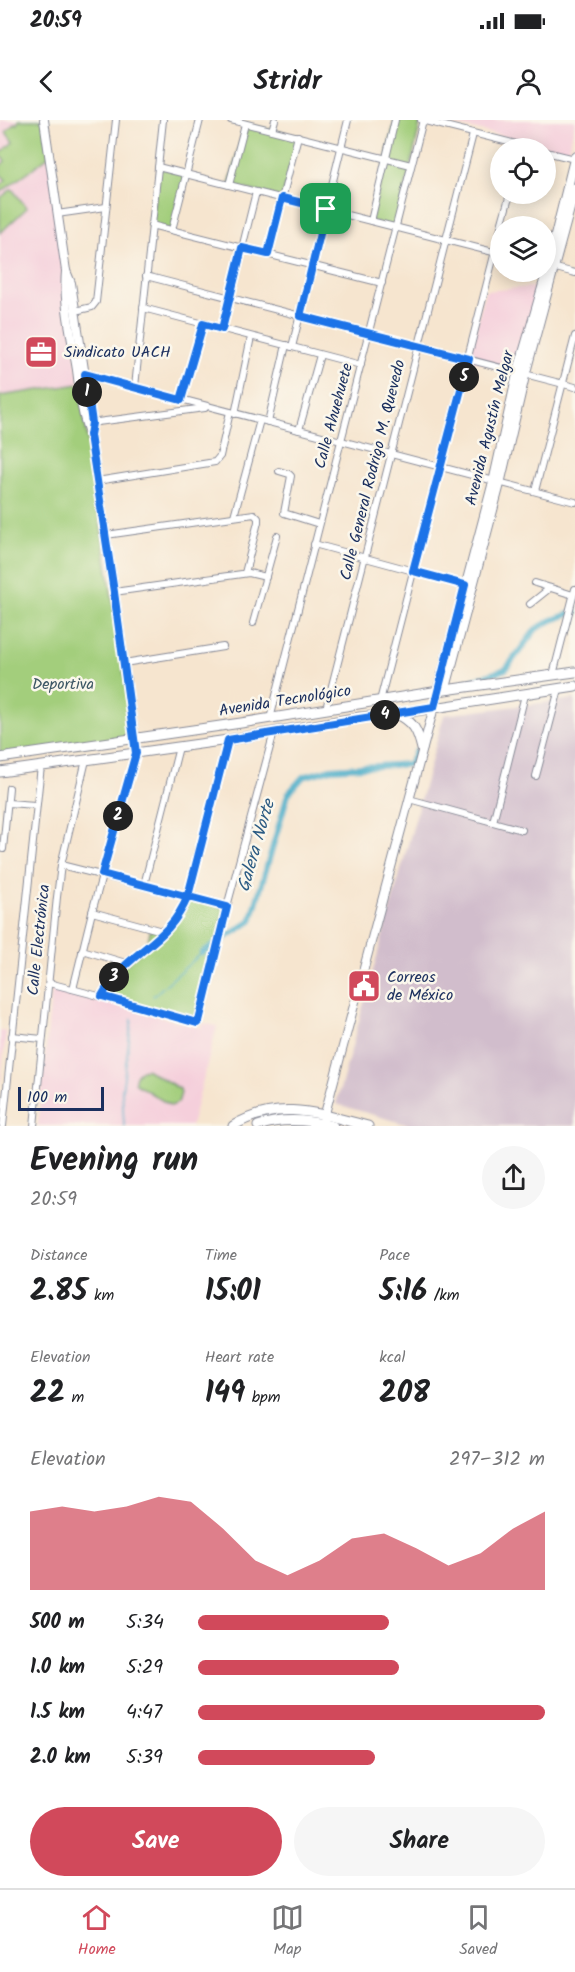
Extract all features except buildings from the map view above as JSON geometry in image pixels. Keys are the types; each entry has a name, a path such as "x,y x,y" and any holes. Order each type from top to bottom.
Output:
{"main road":[{"path":"44,120 66,271 65,284 69,315 89,424"},
{"name":"Avenida Agustín Melgar","path":"556,237 575,158"},
{"name":"Avenida Agustín Melgar","path":"556,245 575,188"},
{"path":"66,271 71,283 85,374 90,435 136,753"},
{"name":"Avenida Agustín Melgar","path":"323,1121 422,749 434,707 448,676 545,282"},
{"name":"Avenida Agustín Melgar","path":"442,691 465,585 497,481"},
{"name":"Avenida Tecnológico","path":"0,758 575,672"},
{"path":"448,676 460,688"},
{"name":"Avenida Tecnológico","path":"0,772 228,740 360,717 396,714 575,686"},
{"path":"396,714 404,717 415,727 422,749"},
{"path":"233,1126 250,1117 277,1111 298,1110 333,1126"},
{"path":"258,1126 279,1121 323,1121 368,1126"}],"street":[{"path":"75,311 92,307 96,302 116,120"},
{"path":"135,387 163,120"},
{"path":"172,230 200,120"},
{"path":"231,120 411,165"},
{"path":"272,130 275,120"},
{"path":"268,422 289,346 300,316 348,120"},
{"path":"371,220 395,120"},
{"path":"422,120 490,139"},
{"name":"Calle Ahuehuete","path":"270,719 397,227 422,120"},
{"path":"229,185 245,124"},
{"name":"Calle General Rodrigo M. Quevedo","path":"326,709 473,134"},
{"path":"268,254 298,136"},
{"path":"556,154 575,158"},
{"path":"158,167 490,252"},
{"path":"222,329 256,192"},
{"path":"57,214 106,207"},
{"path":"151,225 382,283"},
{"path":"556,268 575,273"},
{"path":"146,276 575,387"},
{"path":"380,701 490,282"},
{"path":"143,308 361,365"},
{"path":"181,400 203,324"},
{"path":"535,491 575,336"},
{"path":"97,481 215,462 220,456 251,337"},
{"path":"299,430 320,355"},
{"path":"85,374 208,408 575,502"},
{"path":"89,424 208,408"},
{"path":"234,516 260,420"},
{"path":"279,471 291,477 284,513 319,524"},
{"path":"106,535 252,514 257,517 258,522 245,573"},
{"path":"253,623 277,536"},
{"path":"314,544 465,585"},
{"path":"114,592 245,573 266,577"},
{"path":"535,583 574,592 553,675"},
{"path":"530,604 550,588"},
{"path":"124,663 223,647"},
{"path":"536,776 559,689"},
{"path":"493,822 525,695"},
{"path":"49,983 196,1023 199,1021 213,958 274,732"},
{"path":"102,996 114,977 166,932 183,909 228,740"},
{"path":"144,885 179,747"},
{"path":"73,989 136,753"},
{"name":"Calle Electrónica","path":"34,1126 62,865 86,760"},
{"path":"3,1126 40,766"},
{"path":"3,849 9,788"},
{"path":"410,799 522,830"},
{"path":"8,803 35,805"},
{"path":"62,865 227,907"},
{"path":"92,912 166,932"},
{"path":"82,950 129,964"},
{"path":"12,1036 42,1039"}],"shaded area":[{"path":"0,120 44,120 79,384 0,396"},
{"path":"447,120 575,120 568,151 556,148 556,138 511,138 446,123"},
{"path":"543,286 518,372 469,359 485,291"},
{"path":"575,699 575,1126 412,1126 336,1104 444,715"},
{"path":"52,988 201,1028 203,1023 217,1026 191,1126 38,1126"},
{"path":"0,1031 6,1031 0,1087"}],"green space":[{"path":"19,120 44,120 49,156 0,193 0,185 6,180 0,174 0,166 5,161 0,154 13,142 6,132"},
{"path":"395,120 421,120 397,227 371,221"},
{"path":"245,124 298,136 282,198 229,185"},
{"path":"158,167 186,174 172,230 151,225"},
{"path":"12,189 27,208 0,233 0,198"},
{"name":"Deportiva","path":"79,384 134,738 0,758 0,396"},
{"path":"189,897 225,908 198,1022 101,995 114,974 150,944 147,944 151,928 163,931"},
{"path":"146,1069 180,1089 178,1103 171,1106 136,1084 137,1074"}],"waterway":[{"name":"Galera Norte","path":"463,684 506,669 536,629 552,620 575,612"},
{"name":"Galera Norte","path":"202,953 251,921 288,794 303,777 331,769 410,764 416,751"},
{"path":"153,996 202,953"},
{"path":"124,1126 122,1091 132,1019"}],"place":[{"name":"Sindicato UACH","path":"41,352"},
{"name":"Correos de México","path":"364,986"}],"route":[{"path":"326,209 282,198 268,254 242,248 222,329 203,324 181,400 85,374 92,423 90,435 136,753 102,874 188,896 227,907 197,1023 102,996 117,974 166,932 183,909 188,896 228,740 360,717 396,714 434,707 465,585 413,571 469,359 300,316 326,209"}]}
